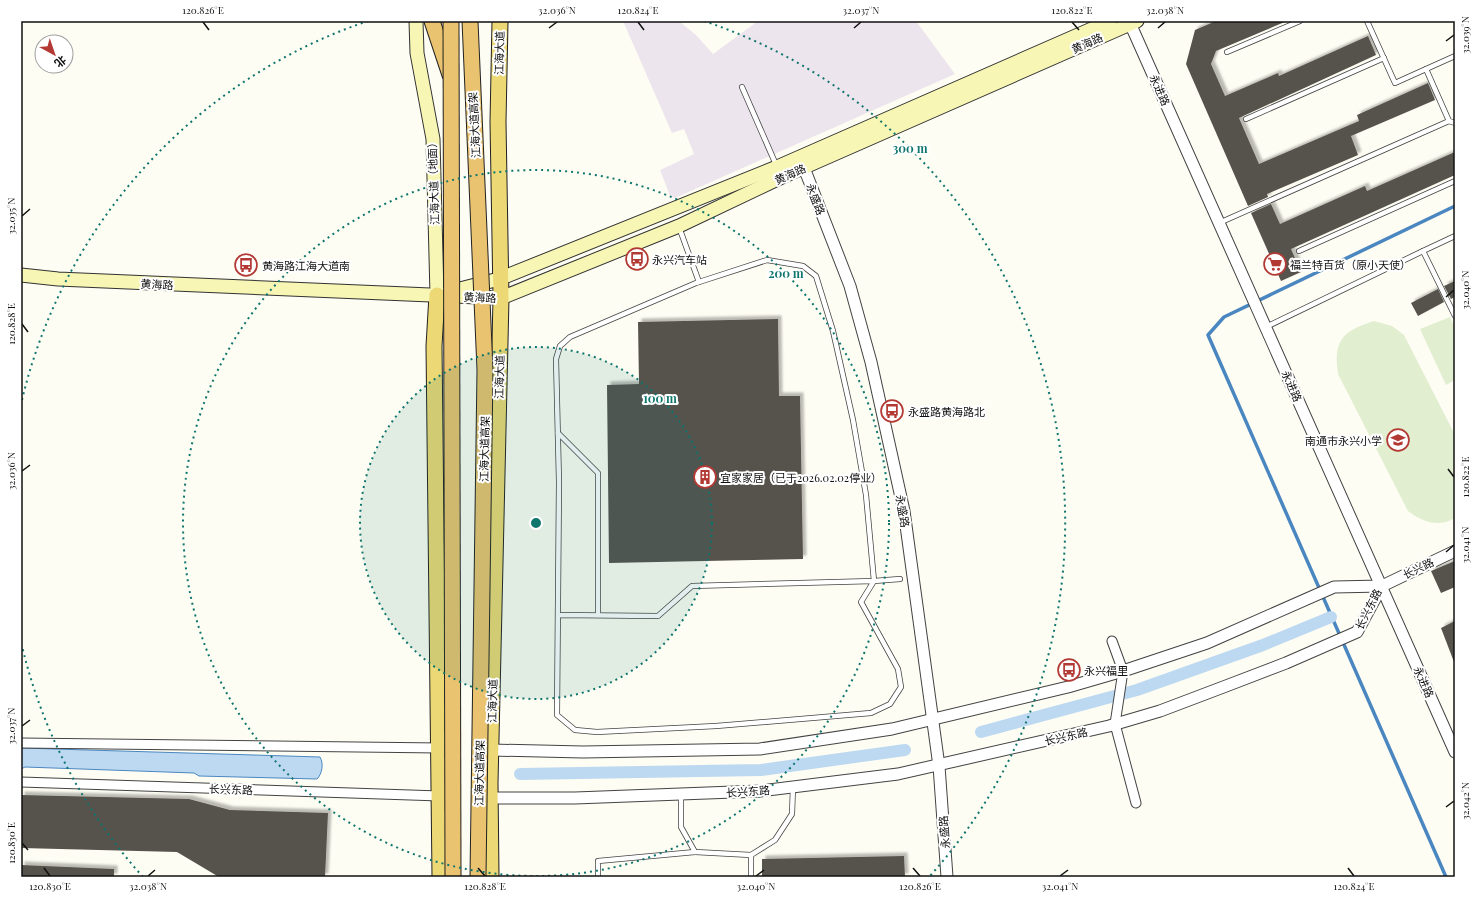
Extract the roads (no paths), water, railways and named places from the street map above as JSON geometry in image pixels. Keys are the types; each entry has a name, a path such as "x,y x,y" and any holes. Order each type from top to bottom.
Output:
{"highway":[{"path":"432,21 452,82"},
{"name":"江海大道高架","path":"451,21 453,877"},
{"name":"江海大道高架","path":"470,21 485,370 478,877"}],"main road":[{"name":"江海大道（地面）","path":"416,21 417,54 433,139 437,295"},
{"name":"江海大道","path":"491,877 490,798 500,298 498,122 500,21"},
{"name":"黄海路","path":"21,275 112,282 500,298 679,226 780,172 1110,21"},
{"name":"黄海路","path":"802,162 1132,22"},
{"name":"黄海路","path":"437,295 499,278 780,172"},
{"path":"437,295 434,346 440,748 440,877"}],"street":[{"name":"永进路","path":"1132,22 1251,294 1455,752"},
{"name":"永盛路","path":"802,162 850,286 871,362 904,511 939,766 947,877"},
{"name":"长兴路","path":"1382,586 1455,551"},
{"name":"长兴东路","path":"490,798 760,791 898,774 939,766 1115,724 1167,709 1286,663 1357,632 1382,586 1334,587 1207,643 1123,671 1024,698 892,729 760,749 583,752 491,750"},
{"path":"1112,641 1123,671 1115,724 1136,803"},
{"path":"21,743 440,748"},
{"name":"长兴东路","path":"21,782 440,796"}],"lane":[{"path":"1227,52 1300,21"},
{"path":"1368,21 1395,84 1455,56"},
{"path":"1246,119 1384,58"},
{"path":"1426,69 1449,121"},
{"path":"742,87 780,172"},
{"path":"1220,223 1449,121 1455,123"},
{"path":"1299,251 1455,181"},
{"path":"679,226 699,282"},
{"path":"1264,322 1455,236"},
{"path":"1423,251 1453,308 1455,316"},
{"path":"766,260 803,266 816,276 833,331 853,420 866,495 874,580 862,602 898,669 901,687 890,704 871,713 666,729 597,732 575,730 557,716 558,433 556,359 560,346 570,336 699,282 766,260"},
{"path":"558,433 598,473 598,615"},
{"path":"558,615 658,616 692,586 900,579"},
{"path":"598,877 598,861 695,852 751,855 775,840 792,814 793,787"},
{"path":"681,794 681,826 695,852"},
{"path":"751,855 751,877"}],"water":[{"path":"21,748 320,757 322,769 317,779 199,776 194,773 25,767 21,769"}],"waterway":[{"path":"1446,877 1208,335 1224,317 1455,206"},
{"path":"981,732 1137,690 1263,645 1331,617"},
{"path":"520,774 761,770 905,750"}],"place":[{"name":"永兴汽车站","path":"637,259"},
{"name":"福兰特百货（原小天使）","path":"1275,264"},
{"name":"黄海路江海大道南","path":"246,265"},
{"name":"永盛路黄海路北","path":"892,411"},
{"name":"南通市永兴小学","path":"1398,440"},
{"name":"宜家家居（已于2026.02.02停业）","path":"705,477"},
{"name":"永兴福里","path":"1069,670"}]}
